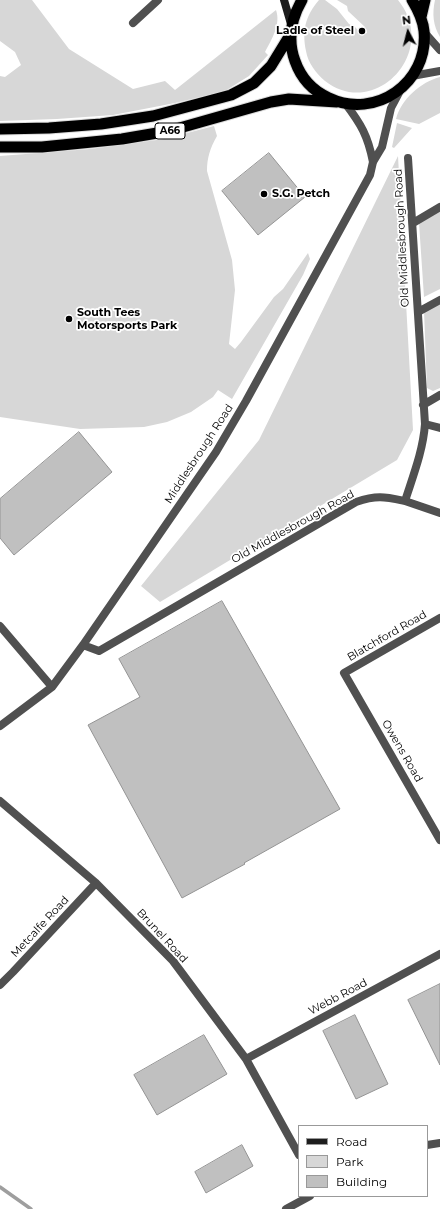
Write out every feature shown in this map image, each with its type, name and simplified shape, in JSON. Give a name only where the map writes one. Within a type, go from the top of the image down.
[{"type":"highway","name":"A66","points":[[0,129],[50,128],[101,124],[153,116],[231,95],[254,83],[271,66],[291,30],[296,10],[302,0]]},
{"type":"highway","name":"A66","points":[[291,30],[292,52],[298,68],[308,83],[321,94],[341,102],[354,105],[371,104],[387,98],[401,88],[412,76],[420,61],[424,46],[424,32],[421,17],[412,0]]},
{"type":"highway","name":"A66","points":[[421,17],[425,0]]},
{"type":"highway","name":"A66","points":[[0,147],[81,144],[135,137],[169,131],[271,102],[289,99],[341,102]]},
{"type":"main road","points":[[284,0],[291,30]]},
{"type":"street","points":[[133,23],[158,0]]},
{"type":"street","points":[[424,32],[440,50]]},
{"type":"street","points":[[412,76],[440,71]]},
{"type":"street","name":"Middlesbrough Road","points":[[0,726],[52,687],[83,645],[216,452],[246,401],[370,175],[373,162],[382,147],[391,108],[401,88]]},
{"type":"street","points":[[341,102],[358,120],[365,132],[373,162]]},
{"type":"street","name":"Old Middlesbrough Road","points":[[83,645],[99,651],[356,502],[383,496],[405,501],[424,437],[425,424],[408,158]]},
{"type":"street","points":[[413,223],[440,207]]},
{"type":"street","points":[[418,312],[440,300]]},
{"type":"street","points":[[423,405],[440,395]]},
{"type":"street","points":[[425,424],[440,428]]},
{"type":"street","points":[[405,501],[440,513]]},
{"type":"street","name":"Blatchford Road","points":[[344,673],[440,618]]},
{"type":"street","points":[[0,626],[52,687]]},
{"type":"street","name":"Owens Road","points":[[344,673],[440,840]]},
{"type":"street","name":"Brunel Road","points":[[0,801],[96,884],[173,961],[246,1059],[298,1153]]},
{"type":"street","name":"Metcalfe Road","points":[[0,985],[96,884]]},
{"type":"street","name":"Webb Road","points":[[246,1059],[440,954]]},
{"type":"street","points":[[428,1145],[440,1143]]},
{"type":"street","points":[[286,1209],[308,1197]]},
{"type":"green space","points":[[0,0],[32,0],[69,49],[133,89],[165,81],[175,90],[276,10],[277,26],[265,52],[268,55],[249,76],[225,91],[175,103],[113,115],[0,121],[0,76],[5,77],[21,65],[15,52],[0,41]]},
{"type":"green space","points":[[319,0],[325,0],[337,9],[349,24],[355,27],[362,35],[367,33],[365,27],[348,11],[347,6],[337,0],[398,0],[409,20],[411,40],[407,59],[396,75],[381,86],[363,92],[344,91],[325,81],[313,68],[309,60],[304,37],[310,12]]},
{"type":"green space","points":[[435,0],[440,0],[440,37],[434,19]]},
{"type":"green space","points":[[440,77],[440,113],[419,124],[396,119],[402,105],[413,92],[433,79]]},
{"type":"green space","points":[[397,123],[412,128],[394,148],[392,147]]},
{"type":"green space","points":[[214,126],[217,136],[209,153],[207,171],[232,260],[235,290],[229,344],[235,349],[274,297],[283,289],[308,253],[310,259],[303,275],[232,399],[218,390],[213,397],[191,412],[167,422],[144,427],[80,429],[0,417],[0,156],[90,149],[164,139]]},
{"type":"green space","points":[[398,156],[413,430],[397,460],[160,602],[141,586],[259,440]]},
{"type":"green space","points":[[440,211],[440,289],[424,297],[419,223]]},
{"type":"green space","points":[[440,303],[440,388],[433,391],[427,388],[424,311]]},
{"type":"building","name":"S.G. Petch","points":[[269,153],[305,197],[258,235],[222,191]]},
{"type":"building","points":[[79,432],[112,472],[14,555],[0,538],[0,499]]},
{"type":"building","points":[[222,601],[340,809],[244,863],[245,864],[182,898],[88,725],[140,697],[119,659]]},
{"type":"building","points":[[440,984],[440,1065],[408,1000]]},
{"type":"building","points":[[355,1015],[388,1084],[356,1099],[323,1031]]},
{"type":"building","points":[[204,1035],[227,1074],[157,1115],[134,1075]]},
{"type":"building","points":[[242,1145],[253,1166],[206,1193],[195,1172]]},
{"type":"waterway","points":[[0,1187],[31,1209]]},
{"type":"place","name":"Ladle of Steel","points":[[362,31]]},
{"type":"place","name":"S.G. Petch","points":[[264,194]]},
{"type":"place","name":"South Tees Motorsports Park","points":[[69,319]]}]
